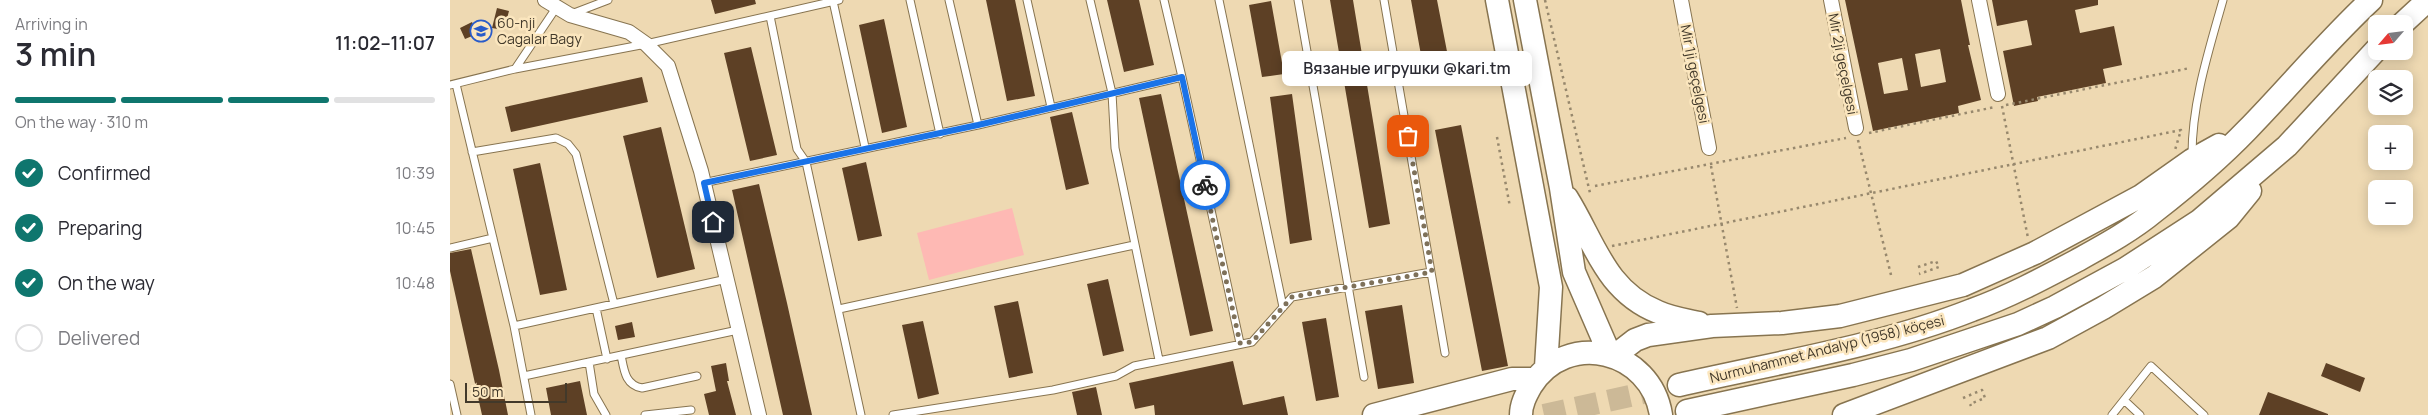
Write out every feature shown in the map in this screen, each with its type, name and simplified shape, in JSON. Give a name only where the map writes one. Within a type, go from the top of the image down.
[{"type":"main road","points":[[1497,0],[1551,287],[1541,373],[1525,396],[1521,415]]},
{"type":"main road","points":[[1524,0],[1561,188],[1574,272],[1612,356]]},
{"type":"main road","name":"Nurmuhammet Andalyp (1958) köçesi","points":[[1679,385],[1904,332],[1965,313],[2042,280],[2109,243],[2153,213],[2207,168],[2246,130],[2319,51],[2371,0]]},
{"type":"main road","points":[[2412,15],[2428,0]]},
{"type":"main road","name":"Nurmuhammet Andalyp (1958) köçesi","points":[[1687,411],[1853,375],[1911,360],[2018,324],[2125,269],[2199,220],[2287,146],[2368,59]]},
{"type":"main road","points":[[1612,356],[1635,340],[1648,335],[1712,326],[1782,323],[1840,316],[1963,285],[2035,253],[2141,196],[2184,155],[2246,130]]},
{"type":"main road","points":[[1844,415],[2048,338],[2103,308],[2154,277],[2228,218],[2287,146]]},
{"type":"main road","points":[[1561,188],[1584,225],[1600,262],[1626,292],[1659,313],[1712,326]]},
{"type":"main road","points":[[1374,415],[1541,373],[1564,358],[1579,354],[1612,356],[1629,364],[1642,375],[1652,389],[1660,415]]},
{"type":"street","name":"Mir 1ji geçelgesi","points":[[1681,0],[1709,148]]},
{"type":"street","name":"Mir 2ji geçelgesi","points":[[1830,0],[1856,132]]},
{"type":"street","points":[[1980,0],[2000,100]]},
{"type":"street","points":[[551,4],[570,15],[629,32],[646,44],[668,66],[704,183],[759,415]]},
{"type":"lane","points":[[570,15],[608,0]]},
{"type":"lane","points":[[910,0],[940,134]]},
{"type":"lane","points":[[950,0],[978,125]]},
{"type":"lane","points":[[1027,0],[1051,107]]},
{"type":"lane","points":[[1090,0],[1112,93],[1116,148],[1134,245],[1159,360]]},
{"type":"lane","points":[[1164,0],[1240,343]]},
{"type":"lane","points":[[1219,0],[1283,307]]},
{"type":"lane","points":[[1298,0],[1364,377]]},
{"type":"lane","points":[[1384,0],[1445,354]]},
{"type":"lane","points":[[2184,155],[2192,137],[2205,64],[2223,0]]},
{"type":"lane","points":[[531,415],[514,326],[472,152],[453,85],[515,69],[646,44],[836,1],[865,148]]},
{"type":"lane","points":[[515,69],[551,4]]},
{"type":"lane","points":[[770,16],[797,150],[806,162],[861,415]]},
{"type":"lane","points":[[704,183],[865,148],[940,134],[1182,77]]},
{"type":"lane","points":[[472,152],[556,138],[568,144],[576,154],[614,304]]},
{"type":"lane","points":[[450,248],[493,238]]},
{"type":"lane","points":[[839,308],[1134,245]]},
{"type":"lane","points":[[893,415],[1053,390],[1116,376],[1134,366],[1252,342],[1292,297],[1432,272]]},
{"type":"lane","points":[[514,326],[726,279]]},
{"type":"lane","points":[[596,308],[606,358]]},
{"type":"lane","points":[[524,376],[738,330]]},
{"type":"lane","points":[[622,355],[626,377],[637,387],[642,388],[697,376]]},
{"type":"lane","points":[[589,362],[594,394],[606,415]]},
{"type":"lane","points":[[2112,415],[2152,366],[2204,415]]},
{"type":"lane","points":[[450,384],[451,396],[457,415]]},
{"type":"lane","points":[[2124,400],[2140,415]]},
{"type":"lane","points":[[645,415],[691,410]]},
{"type":"path","points":[[1545,0],[1590,193]]},
{"type":"path","points":[[1595,186],[1711,165],[2000,100],[2190,68]]},
{"type":"path","points":[[2000,100],[2029,242]]},
{"type":"path","points":[[1607,247],[2181,130],[2184,155]]},
{"type":"path","points":[[1856,132],[1891,275]]},
{"type":"path","points":[[1497,137],[1510,207]]},
{"type":"path","points":[[1709,148],[1737,312]]},
{"type":"path","points":[[1918,267],[1936,261],[1939,267],[1919,274]]},
{"type":"path","points":[[1963,398],[1982,390],[1985,398],[1970,404],[1971,406]]},
{"type":"shaded area","points":[[1012,208],[1024,255],[929,280],[917,233]]},
{"type":"building","points":[[711,0],[755,0],[756,4],[715,14]]},
{"type":"building","points":[[986,0],[1015,0],[1035,96],[1007,101]]},
{"type":"building","points":[[1107,0],[1139,0],[1154,65],[1124,72]]},
{"type":"building","points":[[1330,0],[1353,0],[1390,224],[1369,228]]},
{"type":"building","points":[[1411,0],[1437,0],[1451,72],[1425,77]]},
{"type":"building","points":[[1845,0],[1961,0],[1970,45],[1968,45],[1981,100],[1958,106],[1959,113],[1873,131]],"holes":[[[1940,49],[1946,82],[1921,87],[1915,54]],[[1902,58],[1908,90],[1884,94],[1878,63]]]},
{"type":"building","points":[[1992,0],[2098,0],[2098,5],[2075,10],[2080,33],[2114,26],[2122,65],[2103,69],[2106,83],[2037,97],[2038,101],[2014,106],[2003,51],[2032,45],[2027,20],[1997,26]]},
{"type":"building","points":[[1271,1],[1284,74],[1262,77],[1249,5]]},
{"type":"building","points":[[497,8],[509,11],[504,30],[492,28]]},
{"type":"building","points":[[884,19],[907,127],[882,133],[859,25]]},
{"type":"building","points":[[472,22],[477,34],[465,39],[460,28]]},
{"type":"building","points":[[751,47],[777,155],[750,161],[724,53]]},
{"type":"building","points":[[642,77],[648,102],[511,132],[505,107]]},
{"type":"building","points":[[1161,94],[1213,331],[1190,336],[1139,98]]},
{"type":"building","points":[[1292,94],[1312,240],[1290,244],[1270,97]]},
{"type":"building","points":[[1072,112],[1089,184],[1066,190],[1050,117]]},
{"type":"building","points":[[1461,125],[1508,366],[1482,371],[1435,130]]},
{"type":"building","points":[[661,127],[695,269],[657,278],[623,136]]},
{"type":"building","points":[[866,162],[882,236],[858,241],[842,168]]},
{"type":"building","points":[[540,163],[567,290],[540,295],[513,169]]},
{"type":"building","points":[[759,184],[812,415],[783,415],[732,190]]},
{"type":"building","points":[[471,249],[508,415],[482,415],[450,271],[450,253]]},
{"type":"building","points":[[1108,279],[1124,351],[1103,356],[1087,284]]},
{"type":"building","points":[[1018,301],[1033,373],[1009,378],[994,306]]},
{"type":"building","points":[[1402,305],[1414,383],[1378,389],[1365,311]]},
{"type":"building","points":[[1326,318],[1339,397],[1316,401],[1302,322]]},
{"type":"building","points":[[923,321],[939,394],[918,399],[902,325]]},
{"type":"building","points":[[632,322],[635,337],[618,340],[615,326]]},
{"type":"building","points":[[1233,361],[1243,405],[1284,396],[1288,415],[1155,415],[1154,405],[1135,409],[1129,383]]},
{"type":"building","points":[[726,363],[729,381],[727,381],[736,415],[709,415],[704,394],[716,391],[711,366]]},
{"type":"building","points":[[2326,363],[2365,378],[2360,392],[2321,376]]},
{"type":"building","points":[[580,381],[587,415],[551,415],[546,388]]},
{"type":"building","points":[[1096,387],[1102,415],[1077,415],[1072,392]]},
{"type":"building","points":[[2268,392],[2328,414],[2328,415],[2259,415]]},
{"type":"tunnel","points":[[1544,415],[1679,385]]},
{"type":"way so far","points":[[1205,185],[1240,343],[1252,342],[1292,297],[1432,272],[1408,136]]},
{"type":"place","name":"60-nji Cagalar Bagy","points":[[481,31]]},
{"type":"place","name":"Вязаные игрушки @kari.tm","points":[[1408,136]]},
{"type":"route","points":[[713,222],[704,183],[865,148],[940,134],[1182,77],[1205,185]]}]
